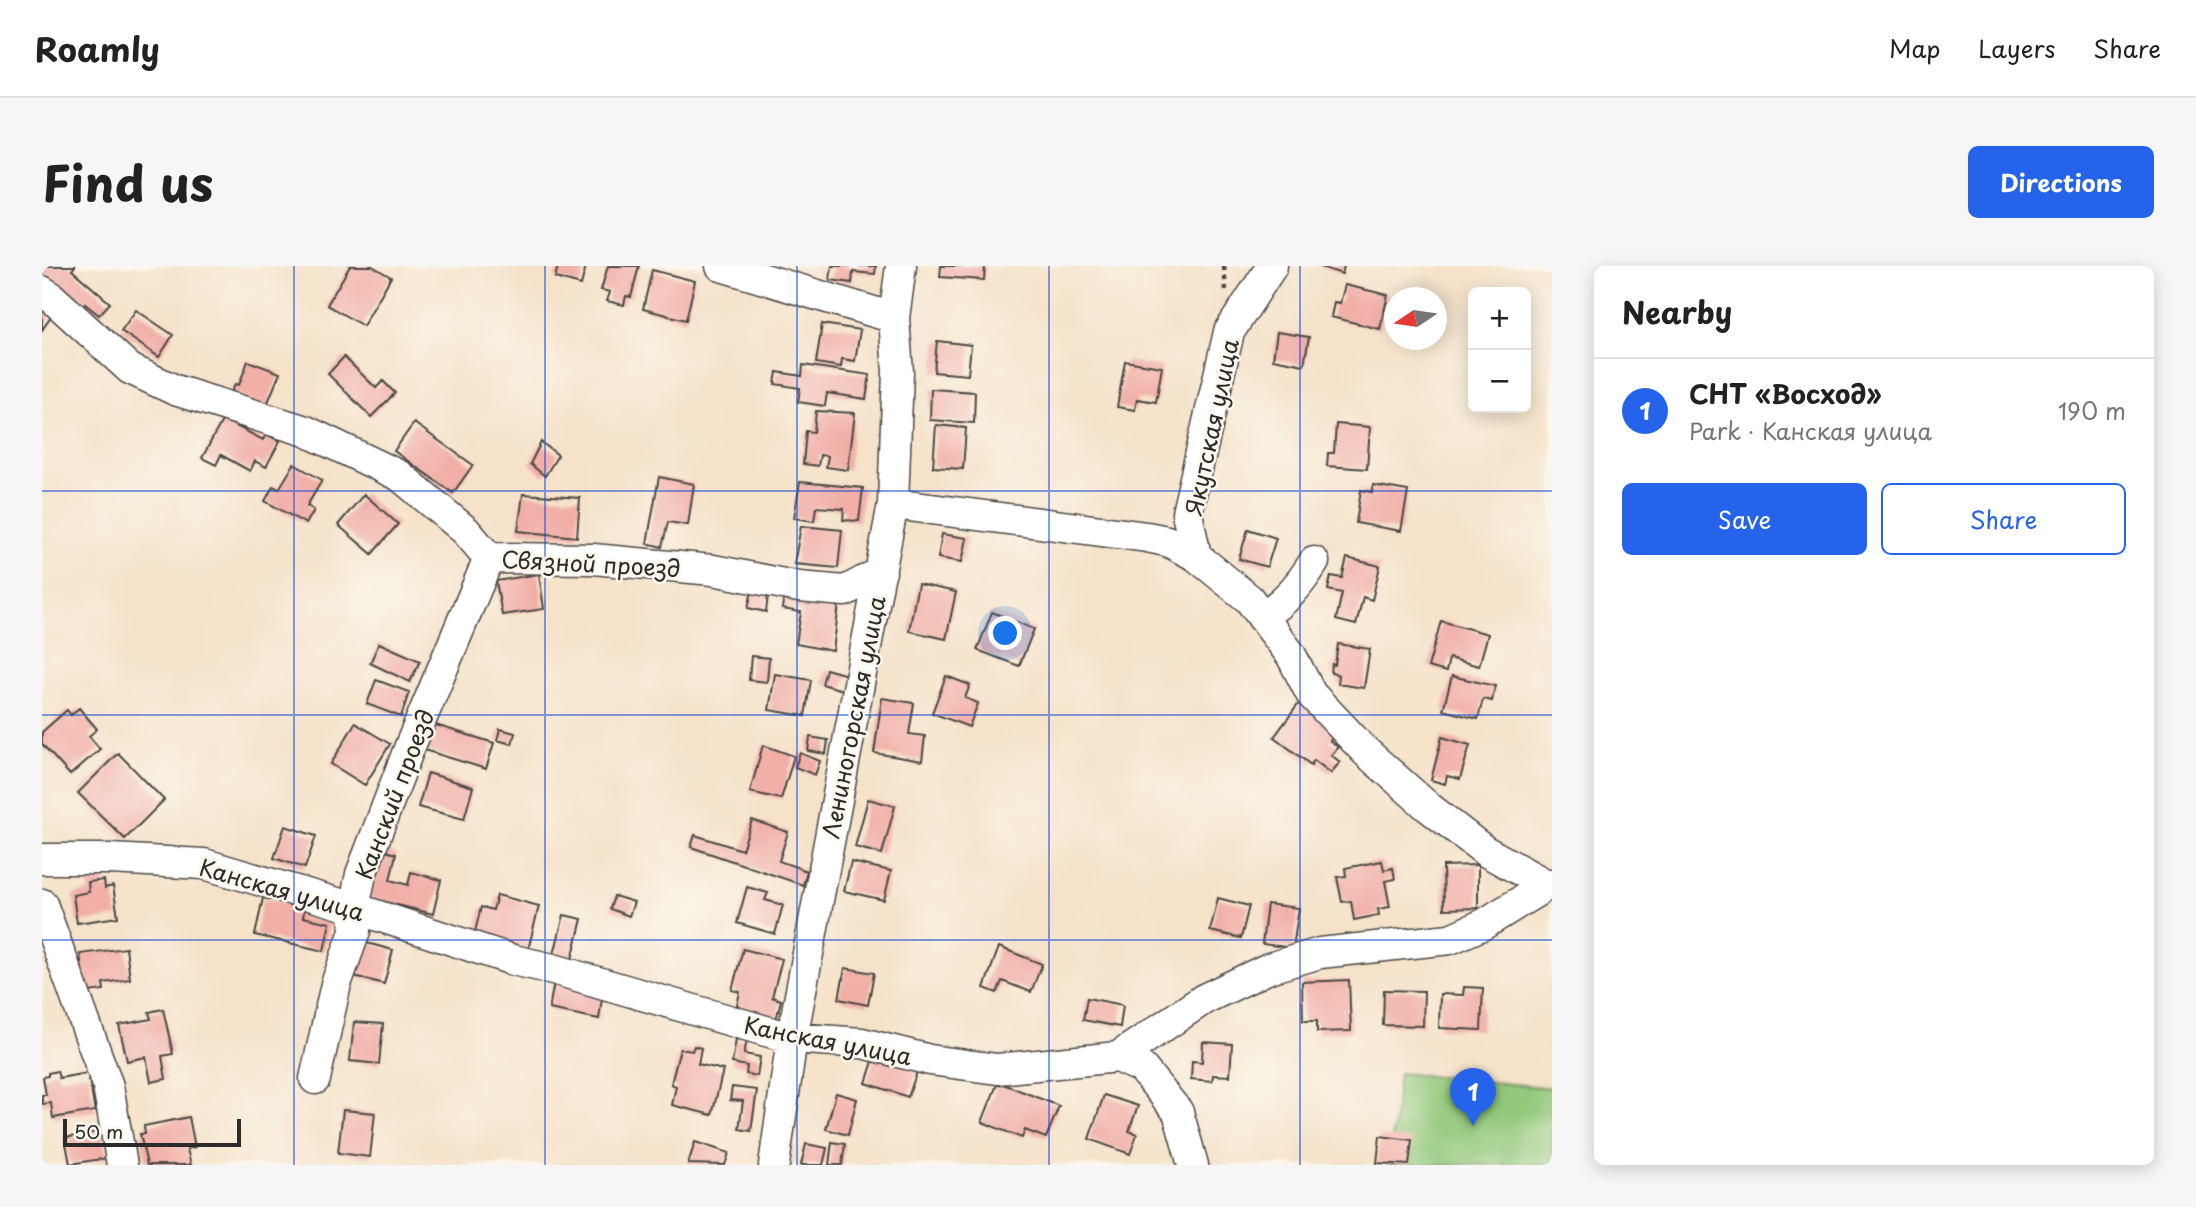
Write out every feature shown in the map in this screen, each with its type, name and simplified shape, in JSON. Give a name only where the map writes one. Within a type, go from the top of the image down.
[{"type":"street","points":[[721,266],[894,317]]},
{"type":"street","name":"Лениногорская улица","points":[[774,1165],[792,1038],[893,504],[898,372],[894,317],[901,266]]},
{"type":"street","name":"Якутская улица","points":[[1196,556],[1187,513],[1229,332],[1272,266]]},
{"type":"street","name":"Связной проезд","points":[[42,291],[51,296],[130,369],[174,390],[306,431],[400,476],[467,531],[489,558],[593,559],[713,570],[799,587],[845,591],[881,572]]},
{"type":"street","points":[[893,504],[1147,537],[1167,541],[1196,556],[1249,599],[1291,655],[1311,694],[1366,752],[1427,806],[1485,851],[1549,885]]},
{"type":"street","name":"Канский проезд","points":[[315,1079],[335,984],[355,931],[354,908],[361,874],[406,757],[489,558]]},
{"type":"street","points":[[1262,617],[1282,604],[1300,584],[1314,562]]},
{"type":"street","name":"Канская улица","points":[[42,859],[204,864],[354,908],[513,960],[553,969],[792,1038],[862,1043],[930,1060],[996,1069],[1118,1057],[1204,999],[1269,968],[1320,953],[1450,939],[1485,924],[1549,885]]},
{"type":"street","points":[[42,904],[108,1086],[122,1165]]},
{"type":"street","points":[[1118,1057],[1142,1068],[1178,1112],[1193,1165]]},
{"type":"green space","points":[[1399,1073],[1552,1088],[1552,1165],[1389,1165]]},
{"type":"building","points":[[42,266],[75,266],[72,270],[110,303],[99,315],[85,304],[81,310],[42,277]]},
{"type":"building","points":[[350,266],[372,266],[391,277],[363,326],[327,305]]},
{"type":"building","points":[[558,266],[586,266],[581,285],[555,278]]},
{"type":"building","points":[[608,266],[639,266],[631,297],[626,296],[624,305],[607,301],[610,292],[601,290]]},
{"type":"building","points":[[832,266],[876,266],[875,274],[853,272],[852,283],[830,280]]},
{"type":"building","points":[[941,266],[985,266],[984,280],[940,277]]},
{"type":"building","points":[[1318,266],[1344,266],[1342,274]]},
{"type":"building","points":[[652,270],[695,281],[686,320],[643,309]]},
{"type":"building","points":[[1345,285],[1384,294],[1380,329],[1331,317],[1334,302],[1340,303]]},
{"type":"building","points":[[42,307],[53,314],[42,330]]},
{"type":"building","points":[[136,310],[173,335],[159,357],[121,331]]},
{"type":"building","points":[[822,324],[860,330],[855,361],[842,359],[841,367],[816,363]]},
{"type":"building","points":[[1277,332],[1309,337],[1304,365],[1273,359]]},
{"type":"building","points":[[937,341],[971,345],[968,375],[934,372]]},
{"type":"building","points":[[344,357],[376,388],[383,381],[395,393],[371,417],[328,374]]},
{"type":"building","points":[[248,361],[280,373],[266,407],[231,393],[235,384],[239,385]]},
{"type":"building","points":[[1125,361],[1162,367],[1156,402],[1137,399],[1135,410],[1117,407]]},
{"type":"building","points":[[803,365],[870,375],[866,399],[827,393],[825,406],[798,402],[800,388],[775,384],[777,372],[802,376]]},
{"type":"building","points":[[931,389],[975,392],[974,423],[930,420]]},
{"type":"building","points":[[816,411],[855,413],[848,470],[826,467],[828,456],[820,455],[818,466],[803,464],[806,431],[814,432]]},
{"type":"building","points":[[225,415],[234,420],[232,424],[263,440],[266,434],[280,441],[266,467],[255,461],[250,471],[221,455],[216,465],[202,458]]},
{"type":"building","points":[[414,423],[473,465],[453,493],[394,451]]},
{"type":"building","points":[[1336,424],[1370,427],[1367,469],[1327,466],[1328,453],[1334,453]]},
{"type":"building","points":[[936,425],[966,428],[963,469],[933,467]]},
{"type":"building","points":[[541,442],[558,455],[545,476],[530,464]]},
{"type":"building","points":[[294,464],[322,480],[307,506],[314,510],[306,524],[265,501],[273,486],[279,489]]},
{"type":"building","points":[[659,477],[694,484],[688,525],[668,522],[662,547],[647,543]]},
{"type":"building","points":[[800,482],[863,488],[859,521],[843,520],[844,509],[816,507],[814,521],[794,518]]},
{"type":"building","points":[[1373,485],[1408,491],[1401,531],[1356,523],[1361,490],[1372,492]]},
{"type":"building","points":[[364,494],[398,524],[372,554],[338,525]]},
{"type":"building","points":[[523,494],[580,498],[577,537],[518,531]]},
{"type":"building","points":[[801,526],[842,530],[838,568],[794,564]]},
{"type":"building","points":[[1248,529],[1276,538],[1267,567],[1239,559]]},
{"type":"building","points":[[942,534],[967,538],[962,562],[938,558]]},
{"type":"building","points":[[1347,558],[1380,566],[1372,600],[1363,597],[1356,625],[1336,620],[1342,593],[1328,590],[1331,576],[1342,578]]},
{"type":"building","points":[[539,574],[544,609],[502,615],[496,581]]},
{"type":"building","points":[[918,584],[956,592],[946,639],[909,631]]},
{"type":"building","points":[[752,591],[768,595],[766,612],[748,608]]},
{"type":"building","points":[[784,595],[839,604],[833,651],[796,644],[801,612],[782,609]]},
{"type":"building","points":[[992,612],[1034,629],[1019,666],[977,650]]},
{"type":"building","points":[[1441,621],[1488,634],[1479,666],[1449,658],[1446,672],[1428,667]]},
{"type":"building","points":[[379,643],[420,661],[410,682],[370,663]]},
{"type":"building","points":[[1338,644],[1370,649],[1364,688],[1338,684],[1339,675],[1331,673]]},
{"type":"building","points":[[751,656],[769,658],[767,682],[749,680]]},
{"type":"building","points":[[826,669],[847,675],[843,690],[822,684]]},
{"type":"building","points":[[775,674],[811,680],[805,716],[769,710]]},
{"type":"building","points":[[946,676],[970,685],[965,698],[978,703],[969,727],[932,713]]},
{"type":"building","points":[[1452,676],[1495,686],[1492,701],[1483,699],[1478,719],[1443,710]]},
{"type":"building","points":[[376,680],[409,692],[401,717],[367,704]]},
{"type":"building","points":[[882,698],[914,703],[909,734],[925,736],[922,761],[874,753]]},
{"type":"building","points":[[1300,702],[1337,730],[1330,741],[1338,747],[1331,755],[1340,762],[1331,773],[1314,760],[1311,765],[1274,737]]},
{"type":"building","points":[[79,708],[97,729],[89,736],[100,749],[70,775],[42,744],[42,732],[67,710],[71,715]]},
{"type":"building","points":[[355,723],[390,744],[365,785],[331,764]]},
{"type":"building","points":[[429,723],[494,743],[486,769],[421,749]]},
{"type":"building","points":[[500,729],[515,733],[512,744],[497,740]]},
{"type":"building","points":[[810,737],[828,740],[826,754],[808,751]]},
{"type":"building","points":[[1442,737],[1470,745],[1460,779],[1447,776],[1445,784],[1431,780]]},
{"type":"building","points":[[763,745],[794,756],[781,799],[750,792]]},
{"type":"building","points":[[118,753],[164,800],[125,839],[78,793]]},
{"type":"building","points":[[800,753],[820,761],[815,775],[795,767]]},
{"type":"building","points":[[428,773],[473,787],[464,819],[418,807]]},
{"type":"building","points":[[868,799],[895,806],[882,854],[855,847]]},
{"type":"building","points":[[752,820],[788,832],[779,861],[807,871],[803,885],[691,847],[695,835],[742,850]]},
{"type":"building","points":[[285,826],[316,836],[305,868],[274,858]]},
{"type":"building","points":[[378,849],[396,854],[390,880],[408,885],[411,872],[441,880],[433,914],[366,897]]},
{"type":"building","points":[[1382,861],[1384,870],[1393,868],[1395,879],[1385,881],[1390,907],[1378,909],[1379,915],[1354,920],[1351,901],[1342,902],[1337,877],[1346,876],[1345,868]]},
{"type":"building","points":[[851,862],[891,871],[884,900],[844,891]]},
{"type":"building","points":[[1478,865],[1478,908],[1444,909],[1443,866]]},
{"type":"building","points":[[104,880],[105,888],[113,886],[118,917],[77,923],[73,895],[89,892],[88,882]]},
{"type":"building","points":[[747,887],[768,893],[765,900],[783,905],[775,934],[737,923]]},
{"type":"building","points":[[497,895],[539,906],[528,950],[474,936],[481,907],[493,910]]},
{"type":"building","points":[[614,896],[634,902],[629,916],[610,909]]},
{"type":"building","points":[[263,898],[305,908],[303,917],[330,923],[324,951],[255,935]]},
{"type":"building","points":[[1218,898],[1249,906],[1241,938],[1210,931]]},
{"type":"building","points":[[1267,904],[1299,908],[1293,948],[1262,944]]},
{"type":"building","points":[[564,915],[582,919],[571,963],[553,958]]},
{"type":"building","points":[[363,942],[393,950],[384,984],[354,976]]},
{"type":"building","points":[[999,947],[1042,964],[1031,992],[1002,981],[997,993],[984,988]]},
{"type":"building","points":[[126,948],[130,979],[103,983],[104,990],[89,992],[88,984],[84,985],[80,954]]},
{"type":"building","points":[[743,949],[782,959],[772,997],[781,1000],[776,1020],[736,1010],[740,992],[732,990]]},
{"type":"building","points":[[845,968],[874,973],[868,1005],[839,999]]},
{"type":"building","points":[[1349,980],[1351,1031],[1317,1032],[1317,1021],[1303,1021],[1302,982]]},
{"type":"building","points":[[554,982],[603,991],[599,1019],[549,1009]]},
{"type":"building","points":[[1464,987],[1483,988],[1481,1030],[1439,1028],[1440,994],[1463,995]]},
{"type":"building","points":[[1384,990],[1424,991],[1423,1026],[1383,1025]]},
{"type":"building","points":[[1087,998],[1123,1005],[1120,1027],[1083,1020]]},
{"type":"building","points":[[163,1009],[173,1054],[162,1056],[166,1079],[151,1082],[146,1057],[127,1061],[119,1025],[151,1019],[149,1012]]},
{"type":"building","points":[[354,1022],[383,1024],[379,1064],[350,1061]]},
{"type":"building","points":[[736,1039],[747,1040],[744,1054],[760,1057],[757,1076],[746,1074],[747,1066],[732,1063]]},
{"type":"building","points":[[1203,1042],[1232,1044],[1230,1076],[1213,1075],[1212,1081],[1191,1079],[1192,1061],[1202,1062]]},
{"type":"building","points":[[694,1046],[701,1048],[698,1064],[723,1070],[712,1115],[672,1105],[676,1086],[671,1084],[680,1049],[692,1051]]},
{"type":"building","points":[[876,1052],[919,1066],[908,1097],[866,1083]]},
{"type":"building","points":[[57,1071],[59,1078],[88,1073],[95,1111],[53,1118],[51,1103],[42,1104],[42,1095],[46,1095],[43,1077]]},
{"type":"building","points":[[998,1082],[1059,1106],[1046,1138],[1025,1130],[1022,1138],[982,1122]]},
{"type":"building","points":[[732,1087],[757,1090],[751,1131],[739,1129],[743,1101],[730,1100]]},
{"type":"building","points":[[836,1093],[857,1099],[848,1135],[826,1129]]},
{"type":"building","points":[[1104,1095],[1138,1106],[1129,1131],[1137,1134],[1130,1154],[1089,1139]]},
{"type":"building","points":[[343,1110],[375,1113],[370,1157],[338,1153]]},
{"type":"building","points":[[189,1117],[195,1147],[187,1149],[191,1165],[147,1165],[140,1134],[145,1134],[144,1126]]},
{"type":"building","points":[[102,1131],[107,1158],[70,1164],[65,1138]]},
{"type":"building","points":[[1380,1136],[1412,1140],[1409,1165],[1377,1163]]},
{"type":"building","points":[[695,1142],[729,1153],[725,1165],[688,1164]]},
{"type":"building","points":[[832,1142],[845,1144],[842,1165],[829,1165]]},
{"type":"building","points":[[806,1144],[827,1148],[823,1165],[801,1165]]},
{"type":"place","name":"СНТ «Восход»","points":[[1473,1126]]}]
